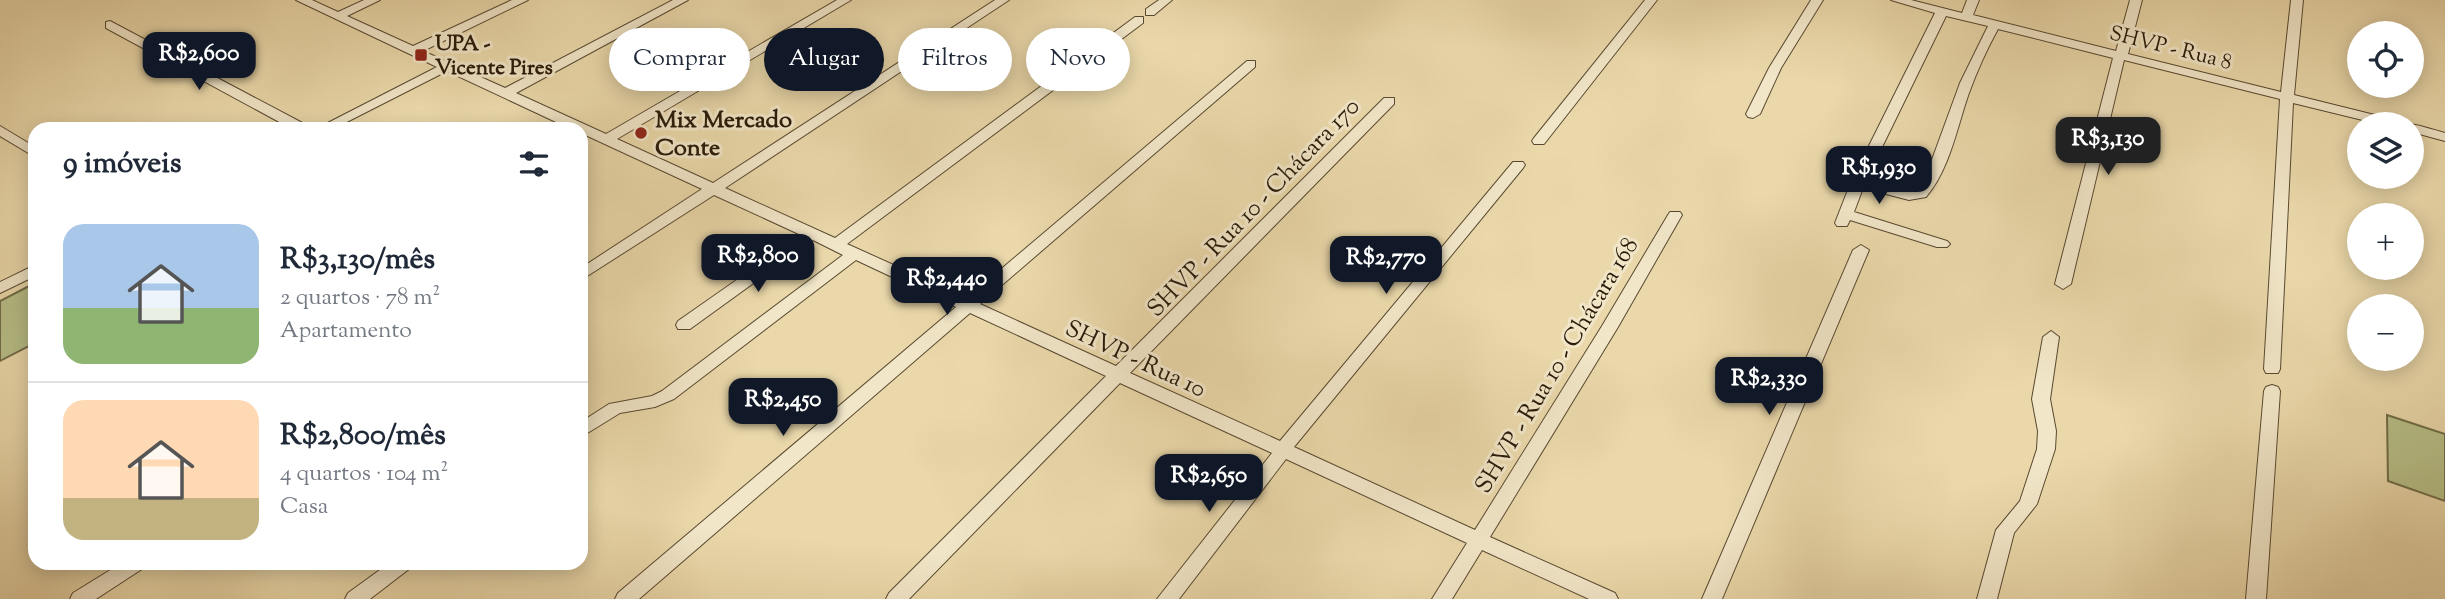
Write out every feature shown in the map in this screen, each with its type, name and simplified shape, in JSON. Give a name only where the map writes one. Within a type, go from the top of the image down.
[{"type":"street","name":"SHVP - Rua 10","points":[[302,0],[566,122]]},
{"type":"street","points":[[338,16],[374,0]]},
{"type":"street","points":[[413,51],[522,0]]},
{"type":"street","points":[[504,93],[682,0]]},
{"type":"street","points":[[605,140],[845,0]]},
{"type":"street","points":[[588,270],[1003,0]]},
{"type":"street","points":[[835,245],[1166,0]]},
{"type":"street","points":[[1539,141],[1651,0]]},
{"type":"street","points":[[1753,114],[1775,68],[1816,0]]},
{"type":"street","name":"SHVP - Rua 8","points":[[1897,0],[2347,112]]},
{"type":"street","points":[[1966,17],[1973,0]]},
{"type":"street","points":[[2063,284],[2116,62],[2121,55],[2136,0]]},
{"type":"street","points":[[2272,369],[2288,98],[2297,0]]},
{"type":"street","points":[[1942,11],[1843,218],[1942,244]]},
{"type":"street","points":[[110,24],[290,122]]},
{"type":"street","points":[[1858,182],[1906,195],[1918,196],[1924,192],[1939,160],[1966,82],[1995,24]]},
{"type":"street","points":[[625,599],[1251,64]]},
{"type":"street","points":[[336,122],[446,67]]},
{"type":"street","name":"SHVP - Rua 10 - Chácara 170","points":[[897,599],[1390,101]]},
{"type":"street","points":[[0,130],[28,148]]},
{"type":"street","points":[[2424,131],[2445,137]]},
{"type":"street","name":"SHVP - Rua 10","points":[[588,132],[1608,599]]},
{"type":"street","points":[[1167,599],[1273,466],[1282,450],[1518,165]]},
{"type":"street","name":"SHVP - Rua 10 - Chácara 168","points":[[1442,599],[1610,327],[1675,215]]},
{"type":"street","points":[[684,325],[812,234]]},
{"type":"street","points":[[1712,599],[1861,250]]},
{"type":"street","points":[[588,427],[615,408],[655,401],[668,395],[854,254]]},
{"type":"street","points":[[0,288],[28,274]]},
{"type":"street","points":[[1987,599],[2006,530],[2028,504],[2046,449],[2047,431],[2040,399],[2051,337]]},
{"type":"street","points":[[2256,599],[2272,391]]},
{"type":"street","points":[[80,599],[126,570]]},
{"type":"street","points":[[355,599],[394,570]]},
{"type":"green space","points":[[28,287],[28,347],[0,361],[0,301]]},
{"type":"green space","points":[[2387,415],[2445,434],[2445,501],[2388,481]]},
{"type":"place","name":"UPA - Vicente Pires","points":[[421,55]]},
{"type":"place","name":"Mix Mercado Conte","points":[[641,133]]}]
